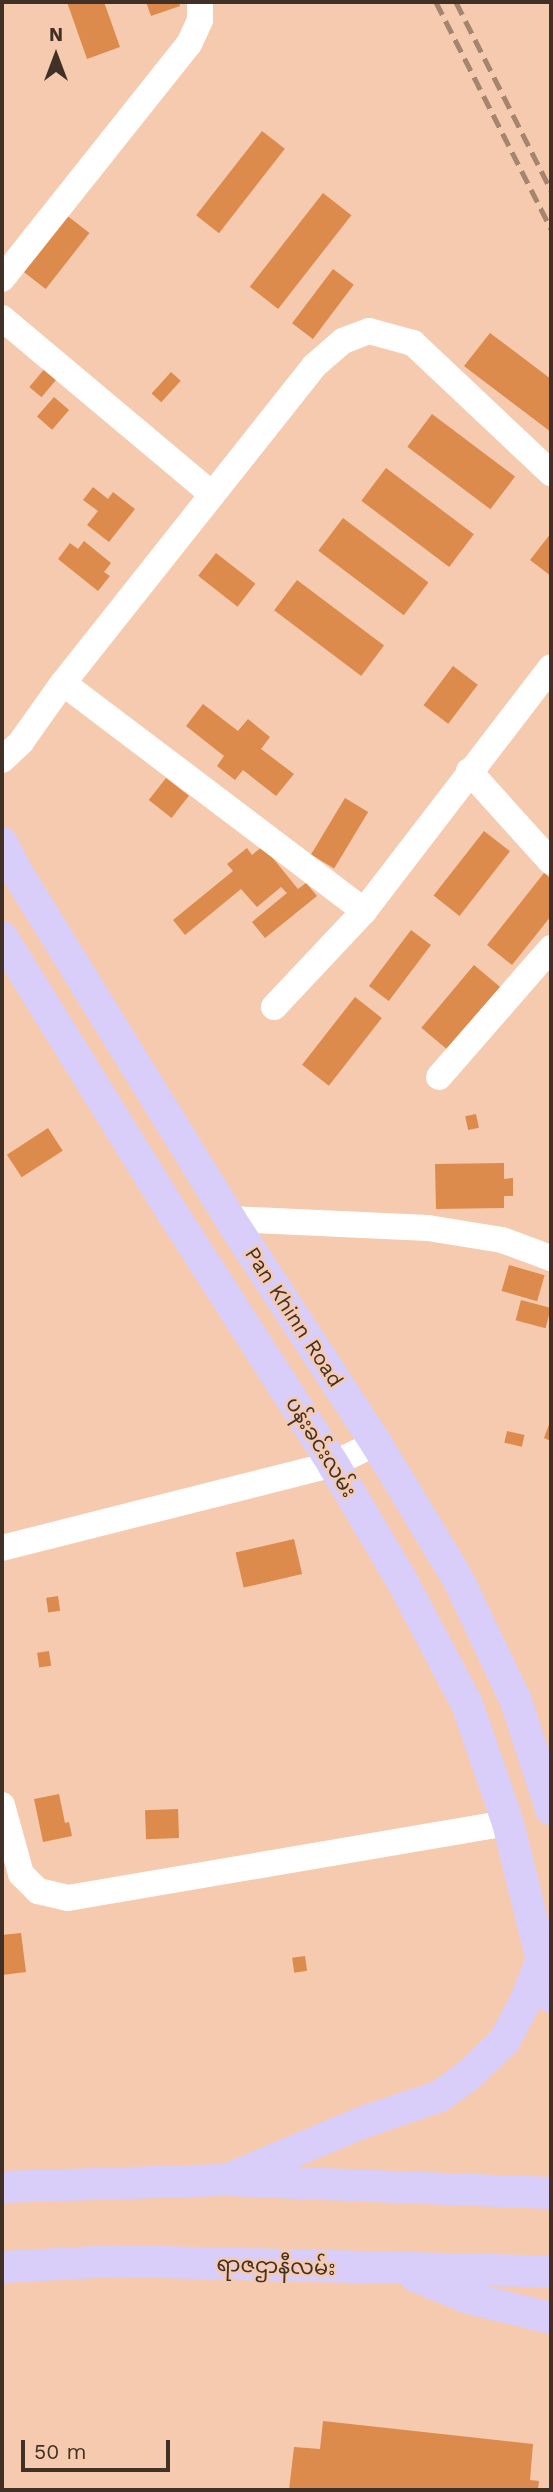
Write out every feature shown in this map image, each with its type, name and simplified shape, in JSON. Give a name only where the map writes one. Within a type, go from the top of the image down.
[{"type":"main road","name":"Pan Khinn Road","points":[[2,842],[18,874],[230,1219],[376,1443],[458,1579],[516,1702],[551,1809]]},
{"type":"main road","name":"ပန်းခင်းလမ်း","points":[[2,937],[163,1198],[333,1464],[401,1579],[467,1704],[508,1823],[551,1997]]},
{"type":"main road","points":[[225,2180],[361,2123],[440,2096],[469,2075],[505,2040],[526,2000],[542,1959]]},
{"type":"main road","points":[[2,2187],[225,2180],[551,2193]]},
{"type":"main road","name":"ရာဇဌာနီလမ်း","points":[[2,2267],[116,2261],[551,2272]]},
{"type":"main road","points":[[398,2269],[468,2298],[551,2318]]},
{"type":"street","points":[[2,279],[189,44],[200,20],[200,2]]},
{"type":"street","points":[[2,318],[212,494]]},
{"type":"street","points":[[2,760],[20,742],[62,682],[314,366],[344,341],[369,331],[413,343],[551,473]]},
{"type":"street","points":[[274,1007],[363,911],[551,667]]},
{"type":"street","points":[[62,682],[363,911]]},
{"type":"street","points":[[470,771],[551,862]]},
{"type":"street","points":[[439,1077],[551,948]]},
{"type":"street","points":[[230,1219],[428,1228],[502,1240],[551,1258]]},
{"type":"street","points":[[2,1548],[333,1464],[376,1443]]},
{"type":"street","points":[[2,1805],[21,1874],[38,1891],[68,1898],[508,1823]]},
{"type":"building","points":[[67,2],[104,2],[120,47],[87,59]]},
{"type":"building","points":[[146,2],[179,2],[180,6],[151,16]]},
{"type":"building","points":[[262,131],[285,149],[219,233],[196,215]]},
{"type":"building","points":[[323,193],[351,215],[278,309],[250,287]]},
{"type":"building","points":[[65,214],[89,233],[46,289],[21,270]]},
{"type":"building","points":[[333,269],[354,285],[313,339],[292,323]]},
{"type":"building","points":[[490,333],[551,379],[551,432],[464,366]]},
{"type":"building","points":[[46,367],[58,377],[42,397],[29,387]]},
{"type":"building","points":[[171,372],[181,381],[161,402],[152,394]]},
{"type":"building","points":[[54,397],[69,410],[52,430],[37,417]]},
{"type":"building","points":[[432,414],[515,477],[490,509],[407,447]]},
{"type":"building","points":[[386,468],[474,534],[449,567],[361,501]]},
{"type":"building","points":[[93,487],[108,499],[113,492],[135,509],[109,542],[87,525],[98,511],[83,500]]},
{"type":"building","points":[[343,518],[428,582],[404,615],[318,551]]},
{"type":"building","points":[[551,533],[551,576],[530,560]]},
{"type":"building","points":[[84,541],[111,563],[104,572],[110,576],[98,591],[58,559],[70,543],[78,549]]},
{"type":"building","points":[[216,553],[255,584],[238,607],[198,576]]},
{"type":"building","points":[[297,580],[384,646],[361,676],[274,610]]},
{"type":"building","points":[[453,666],[478,685],[448,724],[424,705]]},
{"type":"building","points":[[203,704],[238,731],[248,719],[270,737],[261,749],[294,774],[276,796],[243,770],[235,780],[217,766],[224,756],[186,726]]},
{"type":"building","points":[[166,778],[189,796],[172,818],[149,800]]},
{"type":"building","points":[[345,798],[368,812],[334,868],[311,855]]},
{"type":"building","points":[[484,831],[510,851],[460,916],[434,896]]},
{"type":"building","points":[[263,846],[298,889],[306,883],[317,896],[265,938],[252,922],[287,893],[281,887],[257,907],[241,889],[185,935],[173,920],[233,871],[227,864],[247,848],[252,855]]},
{"type":"building","points":[[544,873],[551,879],[551,916],[512,965],[487,945]]},
{"type":"building","points":[[411,930],[431,945],[389,1001],[369,986]]},
{"type":"building","points":[[474,965],[501,987],[448,1050],[421,1028]]},
{"type":"building","points":[[355,997],[382,1018],[329,1086],[302,1065]]},
{"type":"building","points":[[476,1114],[479,1128],[468,1130],[465,1116]]},
{"type":"building","points":[[48,1128],[63,1151],[22,1177],[7,1155]]},
{"type":"building","points":[[504,1163],[504,1179],[513,1178],[513,1196],[504,1196],[504,1208],[436,1209],[435,1164]]},
{"type":"building","points":[[509,1265],[545,1275],[537,1301],[502,1291]]},
{"type":"building","points":[[521,1300],[551,1308],[546,1328],[516,1320]]},
{"type":"building","points":[[551,1419],[551,1441],[544,1438]]},
{"type":"building","points":[[507,1431],[525,1435],[522,1447],[504,1443]]},
{"type":"building","points":[[294,1539],[302,1574],[244,1588],[236,1552]]},
{"type":"building","points":[[58,1596],[60,1611],[48,1613],[46,1598]]},
{"type":"building","points":[[49,1651],[51,1666],[39,1668],[37,1653]]},
{"type":"building","points":[[59,1794],[65,1823],[69,1822],[72,1836],[43,1842],[34,1799]]},
{"type":"building","points":[[178,1809],[179,1838],[146,1839],[145,1810]]},
{"type":"building","points":[[21,1933],[26,1972],[2,1975],[2,1935]]},
{"type":"building","points":[[305,1956],[307,1971],[294,1973],[292,1958]]},
{"type":"building","points":[[323,2421],[533,2444],[530,2480],[539,2481],[538,2490],[289,2490],[294,2447],[320,2449]]},
{"type":"railway","points":[[436,2],[551,229]]},
{"type":"railway","points":[[456,2],[551,190]]}]
